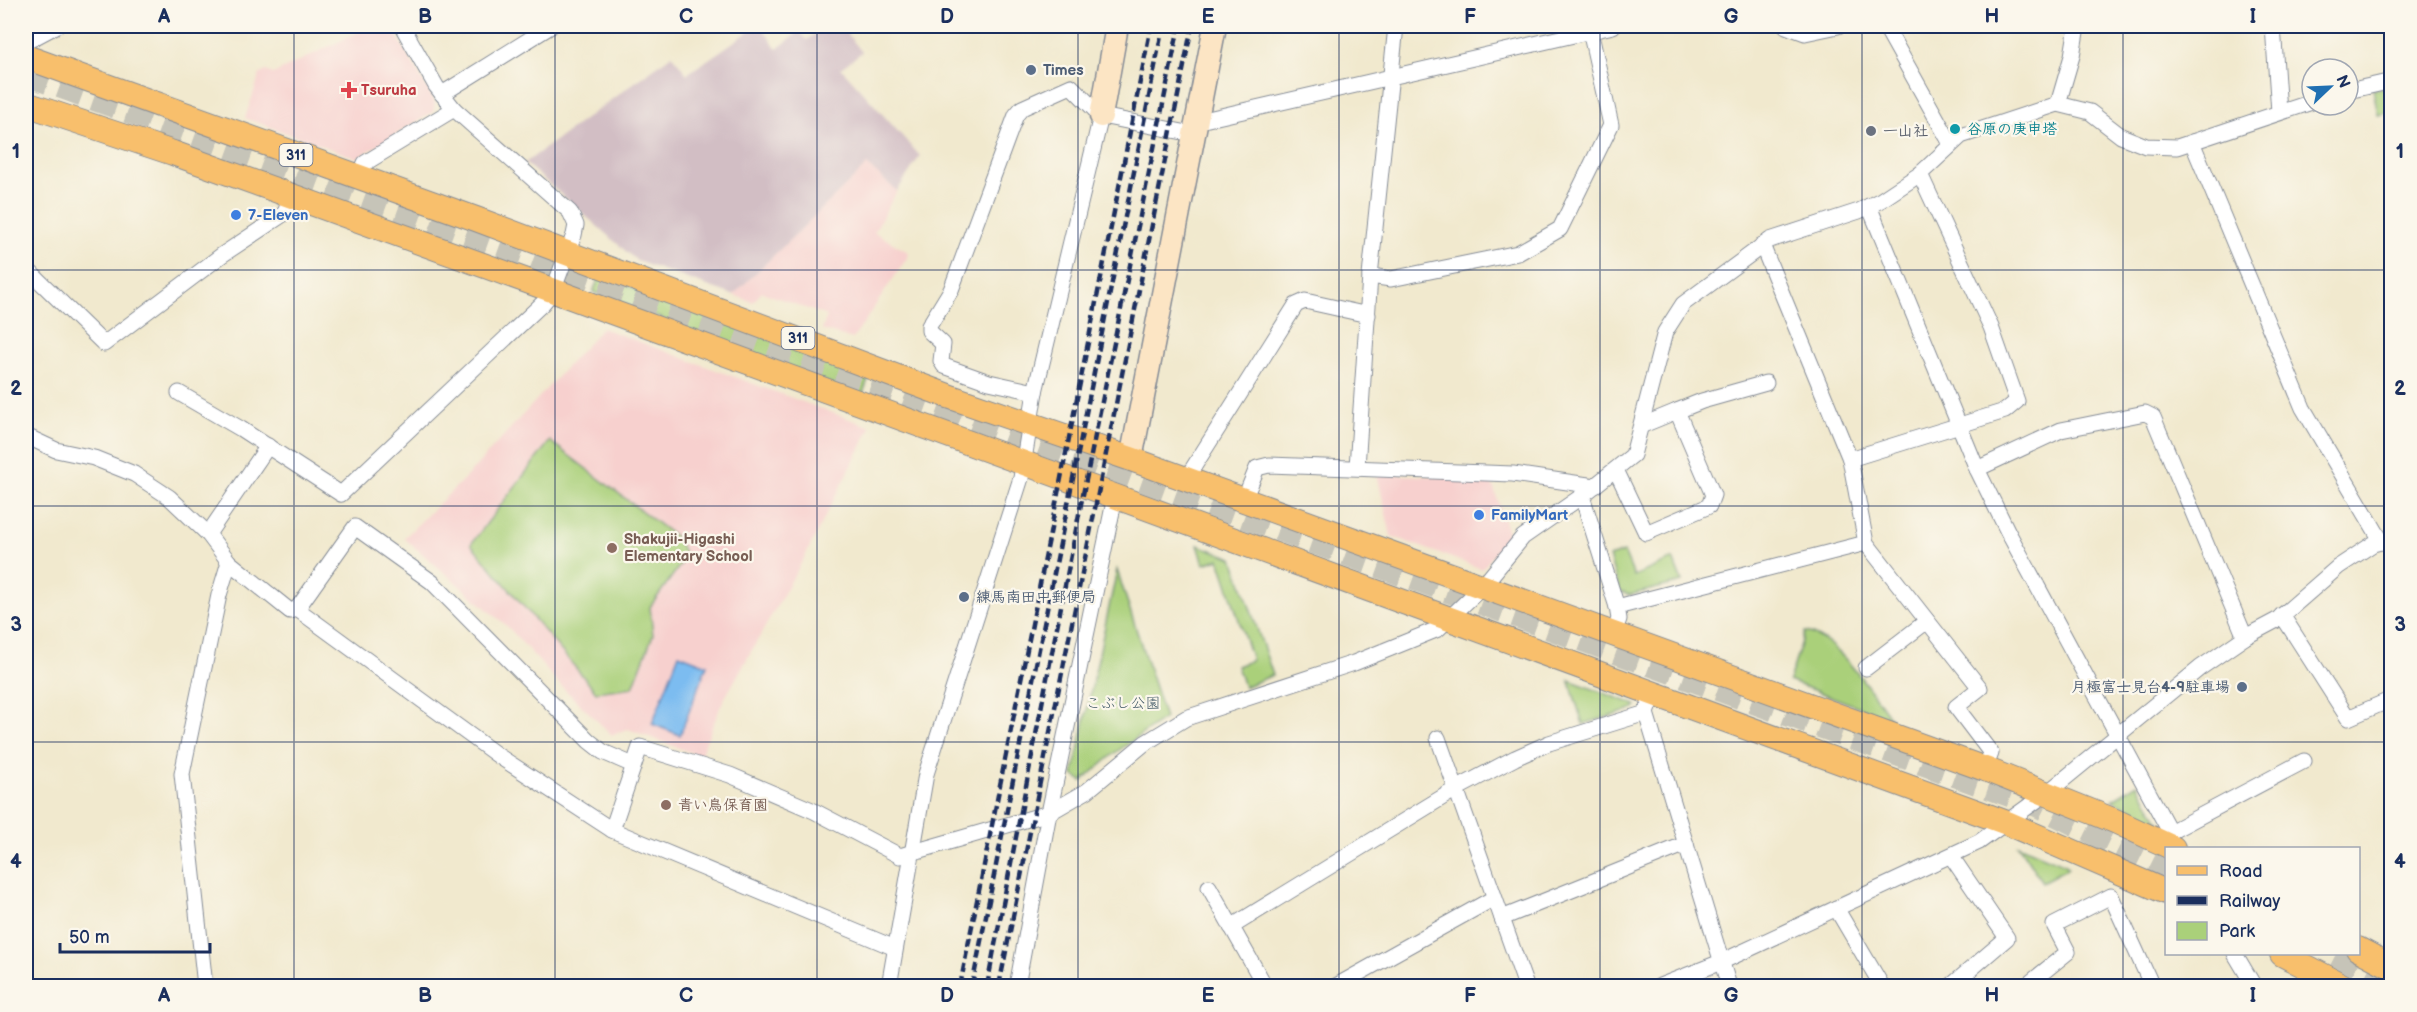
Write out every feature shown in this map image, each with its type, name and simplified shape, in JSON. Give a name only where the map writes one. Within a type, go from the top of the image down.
[{"type":"main road","name":"311","points":[[26,57],[831,350],[948,396],[1131,459]]},
{"type":"main road","points":[[26,104],[291,196],[553,291],[1449,620],[1650,703],[2007,823],[2165,892]]},
{"type":"main road","points":[[1131,459],[1985,770],[2169,842]]},
{"type":"main road","points":[[2360,950],[2391,967]]},
{"type":"main road","points":[[2284,955],[2343,987]]},
{"type":"street","points":[[26,42],[56,26]]},
{"type":"street","points":[[179,393],[268,446],[341,494],[502,343],[553,291],[576,225],[570,212],[454,108],[442,94],[402,26]]},
{"type":"street","points":[[442,94],[551,26]]},
{"type":"street","points":[[890,987],[926,774],[1023,464],[1035,392],[1101,116],[1116,26]]},
{"type":"street","points":[[1131,459],[1215,26]]},
{"type":"street","points":[[1357,467],[1370,276],[1396,26]]},
{"type":"street","points":[[1035,392],[989,382],[944,366],[941,361],[943,344],[931,334],[929,326],[951,290],[1018,111],[1071,86],[1101,116],[1194,128],[1391,75],[1590,28],[1613,26]]},
{"type":"street","points":[[1786,26],[1805,33],[1838,26]]},
{"type":"street","points":[[1885,26],[1951,144]]},
{"type":"street","points":[[2058,104],[2072,56],[2077,26]]},
{"type":"street","points":[[2273,26],[2279,112]]},
{"type":"street","points":[[1370,276],[1391,279],[1518,253],[1560,229],[1611,125],[1590,28]]},
{"type":"street","points":[[2360,87],[2391,78]]},
{"type":"street","points":[[612,830],[640,747],[730,775],[814,811],[900,856],[1049,813],[1087,791],[1145,743],[1186,718],[1404,644],[1438,629],[1482,587],[1522,537],[1582,496],[1633,455],[1665,332],[1678,311],[1710,283],[1770,240],[1869,206],[1920,174],[1938,160],[1961,136],[2058,104],[2090,112],[2121,136],[2146,146],[2177,147],[2300,106]]},
{"type":"street","points":[[359,178],[365,163],[454,108]]},
{"type":"street","points":[[1660,987],[1721,962],[1979,842],[2047,793],[2200,668],[2282,615],[2338,567],[2373,544],[2387,540],[2303,408],[2192,142]]},
{"type":"street","points":[[1850,459],[2005,411],[2017,401],[1991,327],[1920,174]]},
{"type":"street","points":[[26,268],[104,344],[222,255],[285,213],[291,196]]},
{"type":"street","points":[[1869,206],[1977,469],[2169,842],[2304,761]]},
{"type":"street","points":[[1762,245],[1850,459],[1866,543],[1980,688],[1956,707],[1991,753],[1985,770]]},
{"type":"street","points":[[1186,479],[1296,305],[1305,301],[1368,315]]},
{"type":"street","points":[[1642,425],[1702,401],[1766,383]]},
{"type":"street","points":[[1616,470],[1646,533],[1709,506],[1713,495],[1677,411]]},
{"type":"street","points":[[1977,469],[2061,430],[2145,413],[2153,417],[2245,637]]},
{"type":"street","points":[[26,436],[56,450],[94,458],[134,474],[169,497],[208,534],[229,562],[290,611],[297,609],[355,526],[432,582],[589,741],[603,752],[633,765]]},
{"type":"street","points":[[208,534],[268,446]]},
{"type":"street","points":[[1244,500],[1257,468],[1269,465],[1513,474],[1594,486]]},
{"type":"street","points":[[1582,496],[1617,607],[1619,619],[1613,635]]},
{"type":"street","points":[[1017,987],[1049,813],[1115,497]]},
{"type":"street","points":[[1617,607],[1866,543]]},
{"type":"street","points":[[205,987],[182,774],[219,595],[229,562]]},
{"type":"street","points":[[297,609],[497,755],[612,830],[895,948]]},
{"type":"street","points":[[2282,615],[2348,718],[2391,699]]},
{"type":"street","points":[[1866,668],[1927,621]]},
{"type":"street","points":[[1231,927],[1456,789],[1549,743],[1650,703],[1686,844],[1729,987]]},
{"type":"street","points":[[1438,738],[1526,987]]},
{"type":"street","points":[[1502,918],[1686,844]]},
{"type":"street","points":[[1951,856],[2007,938],[1951,987]]},
{"type":"street","points":[[1209,887],[1265,987]]},
{"type":"street","points":[[2026,987],[2068,952],[2054,925],[2111,896],[2152,987]]},
{"type":"street","points":[[1336,987],[1494,898]]},
{"type":"street","points":[[1836,909],[1881,987]]},
{"type":"street","points":[[2236,955],[2254,987]]},
{"type":"shaded area","points":[[371,26],[391,26],[435,102],[433,112],[357,158],[245,118],[260,74],[266,71],[273,74]]},
{"type":"shaded area","points":[[757,26],[761,26],[777,49],[799,32],[807,40],[826,26],[841,26],[862,52],[841,68],[920,156],[897,191],[867,165],[733,295],[637,261],[525,163],[672,55],[687,74]]},
{"type":"shaded area","points":[[867,165],[897,191],[874,232],[908,252],[907,258],[853,339],[822,330],[827,316],[762,292],[753,302],[733,295]]},
{"type":"shaded area","name":"Shakujii-Higashi Elementary School","points":[[602,328],[871,427],[804,558],[722,703],[700,756],[628,729],[612,735],[561,686],[509,628],[404,538],[467,476]]},
{"type":"shaded area","points":[[1377,474],[1491,479],[1509,536],[1482,569],[1391,536]]},
{"type":"green space","points":[[2391,88],[2391,112],[2378,115],[2373,89]]},
{"type":"green space","points":[[600,275],[869,377],[862,396],[593,292]]},
{"type":"green space","points":[[550,441],[677,538],[686,557],[650,607],[653,635],[633,687],[596,692],[471,544]]},
{"type":"green space","points":[[1198,545],[1233,558],[1273,675],[1244,687],[1237,666],[1252,660],[1219,559],[1204,564]]},
{"type":"green space","points":[[1624,552],[1634,576],[1673,559],[1682,582],[1630,595],[1620,592],[1609,557]]},
{"type":"green space","name":"こぶし公園","points":[[1117,570],[1165,718],[1115,753],[1082,781],[1073,775]]},
{"type":"green space","points":[[1805,632],[1817,636],[1842,655],[1891,719],[1789,681]]},
{"type":"green space","points":[[1569,680],[1636,705],[1635,709],[1583,724]]},
{"type":"green space","points":[[2137,784],[2160,822],[2112,800]]},
{"type":"green space","points":[[2018,845],[2066,865],[2068,868],[2042,882]]},
{"type":"water","points":[[679,654],[707,665],[680,735],[652,724]]},
{"type":"tunnel","points":[[26,74],[2037,805],[2165,869]]},
{"type":"tunnel","points":[[2338,955],[2392,983]]},
{"type":"railway","points":[[960,986],[1151,26]]},
{"type":"railway","points":[[972,986],[1163,26]]},
{"type":"railway","points":[[987,986],[1080,509],[1179,26]]},
{"type":"railway","points":[[999,986],[1192,26]]},
{"type":"place","name":"Times","points":[[1031,70]]},
{"type":"place","name":"Tsuruha","points":[[349,90]]},
{"type":"place","name":"谷原の庚申塔","points":[[1955,129]]},
{"type":"place","name":"一山社","points":[[1871,131]]},
{"type":"place","name":"7-Eleven","points":[[236,215]]},
{"type":"place","name":"FamilyMart","points":[[1479,515]]},
{"type":"place","name":"Shakujii-Higashi Elementary School","points":[[612,548]]},
{"type":"place","name":"練馬南田中郵便局","points":[[964,597]]},
{"type":"place","name":"月極富士見台4-9駐車場","points":[[2242,687]]},
{"type":"place","name":"青い鳥保育園","points":[[666,805]]}]
